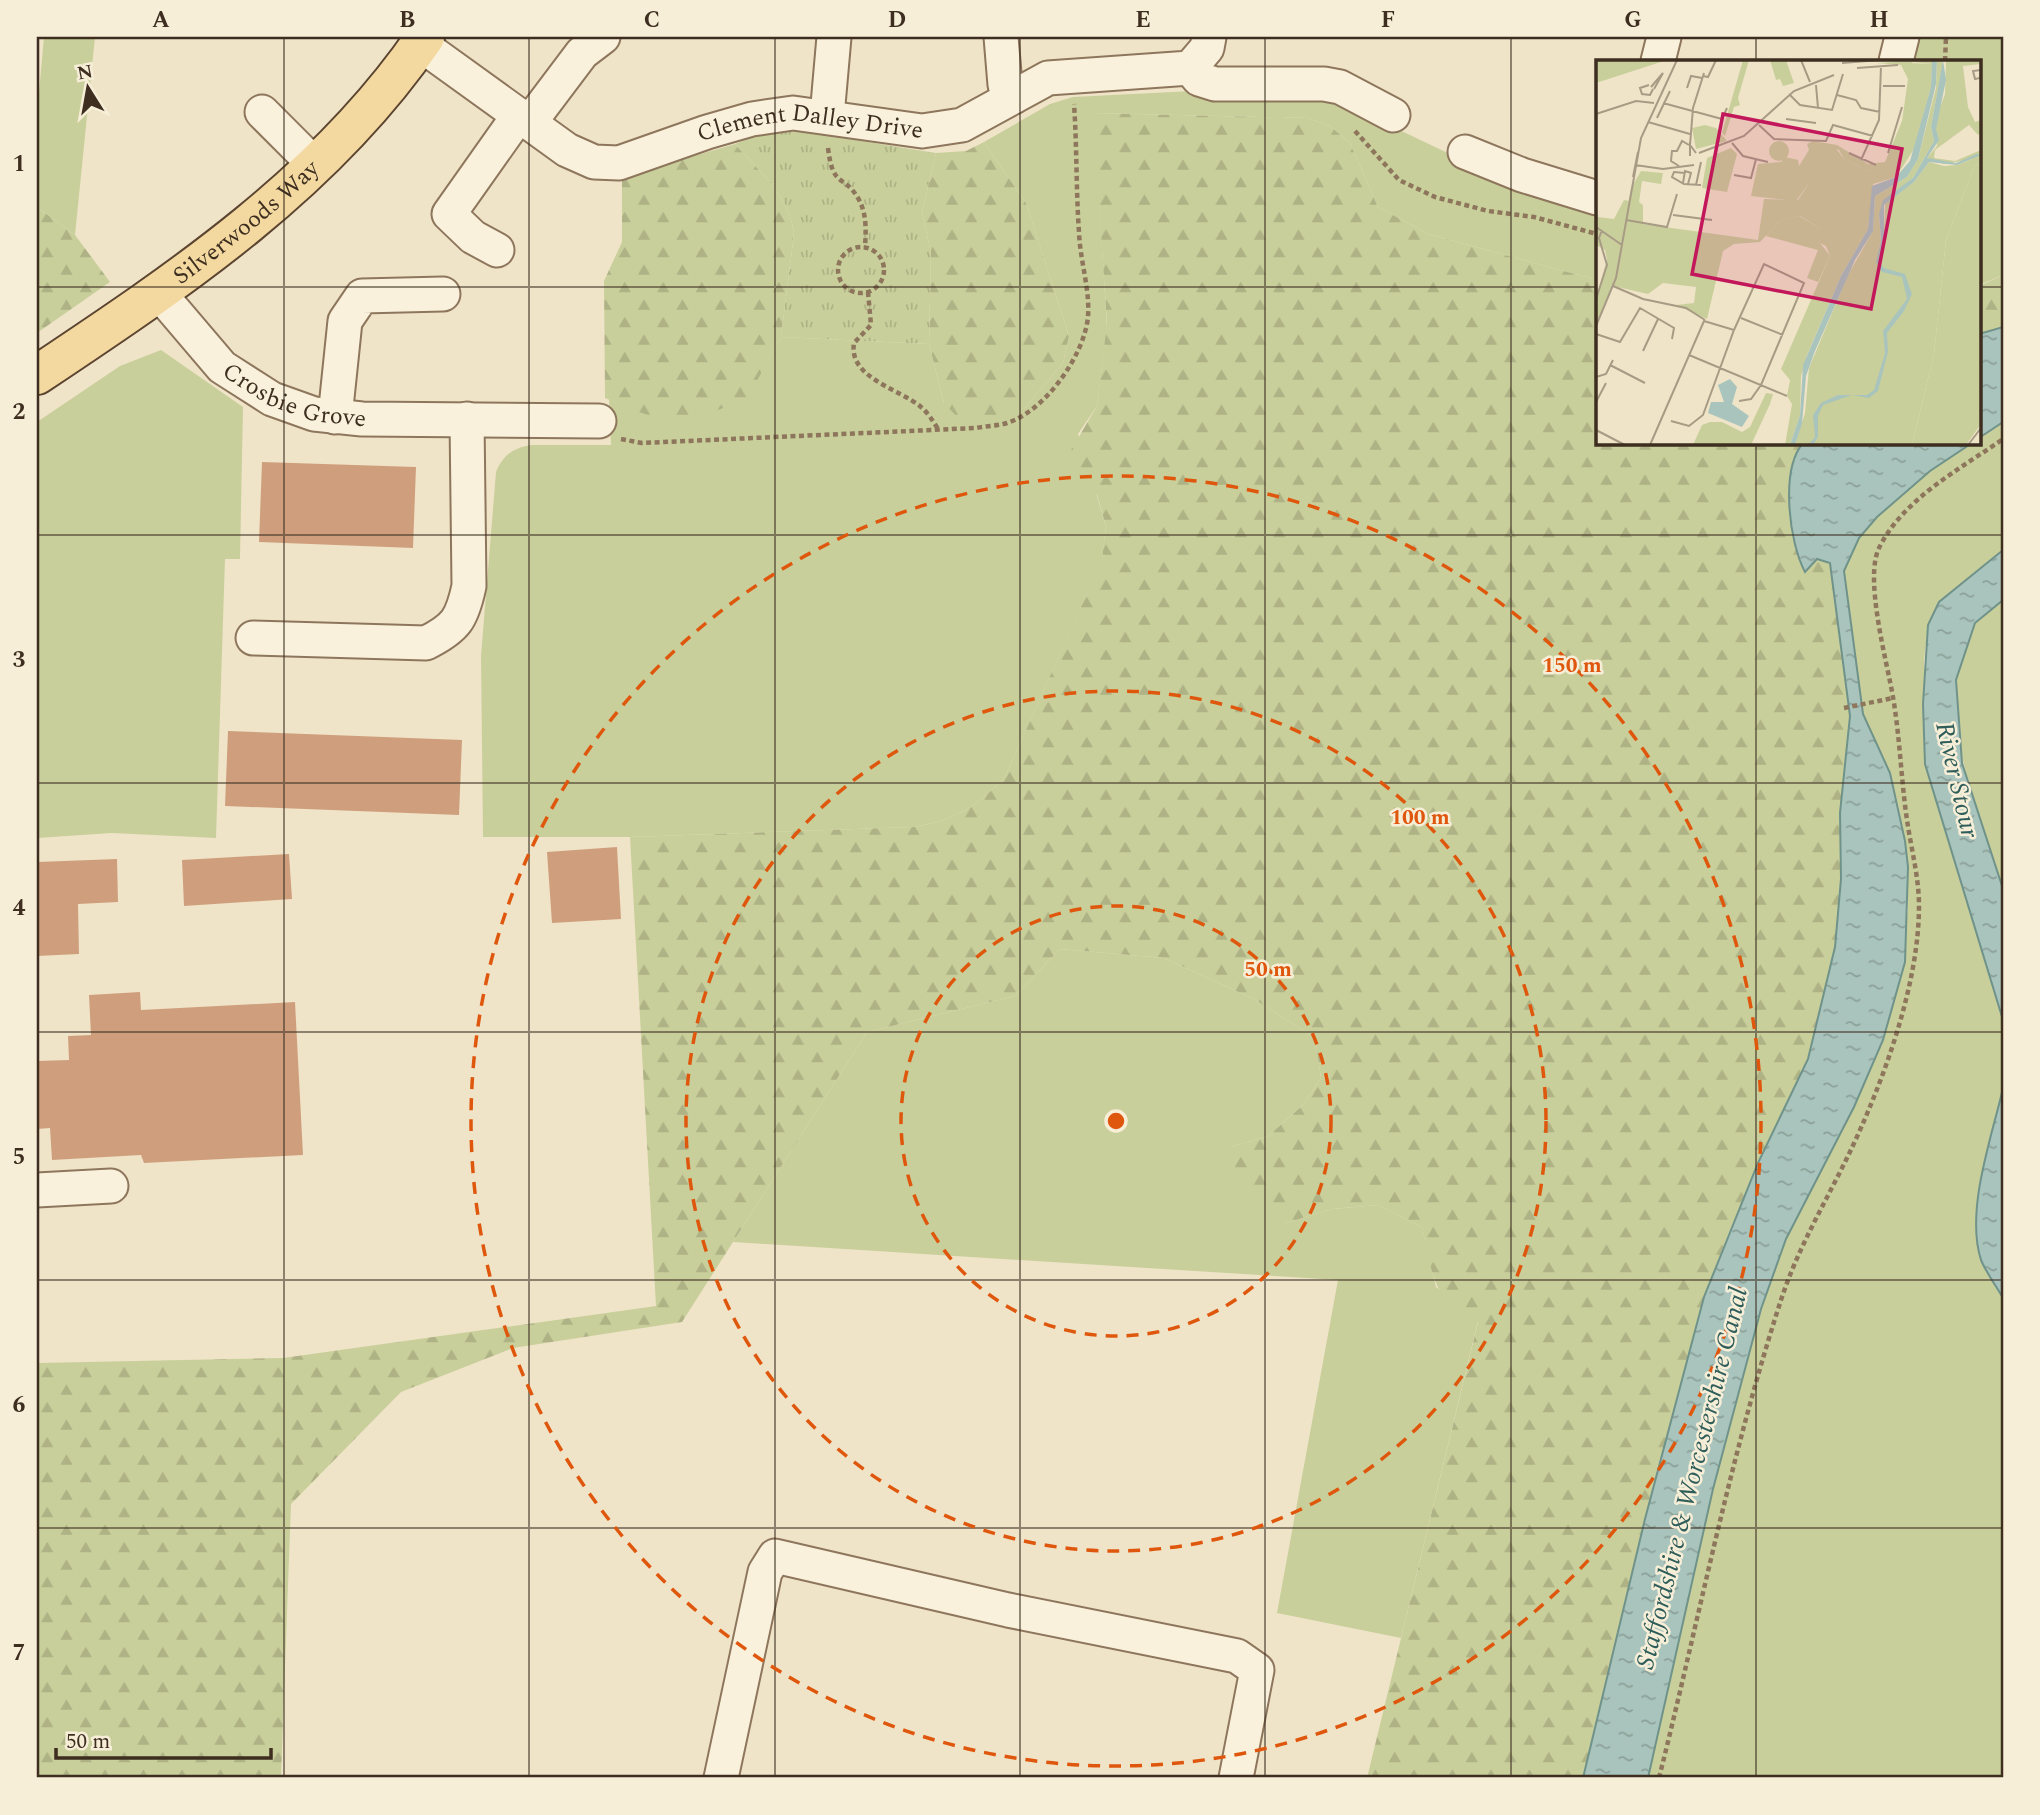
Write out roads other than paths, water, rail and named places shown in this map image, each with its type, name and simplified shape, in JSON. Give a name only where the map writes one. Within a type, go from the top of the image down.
[{"type":"main road","name":"Silverwoods Way","points":[[37,375],[159,293],[316,166],[355,126],[423,40]]},
{"type":"street","points":[[497,250],[472,237],[449,214],[465,165],[525,118],[582,53],[603,37]]},
{"type":"street","points":[[827,116],[834,37]]},
{"type":"street","points":[[1001,37],[1005,85],[1013,97]]},
{"type":"street","points":[[1209,37],[1207,48],[1190,68],[1199,79],[1215,84],[1340,87],[1393,115]]},
{"type":"street","points":[[1658,60],[1664,37]]},
{"type":"street","points":[[1896,60],[1902,37]]},
{"type":"street","name":"Clement Dalley Drive","points":[[423,40],[567,150],[594,162],[619,163],[752,119],[793,113],[922,131],[944,129],[982,116],[1048,78],[1077,95],[1190,68]]},
{"type":"street","points":[[262,112],[316,166]]},
{"type":"street","points":[[1465,152],[1590,197]]},
{"type":"street","name":"Crosbie Grove","points":[[159,293],[222,367],[272,399],[314,414],[335,417],[599,421]]},
{"type":"street","points":[[335,417],[345,320],[362,296],[443,294]]},
{"type":"street","points":[[253,638],[426,643],[450,631],[464,610],[469,586],[467,419]]},
{"type":"street","points":[[37,1190],[111,1186]]},
{"type":"street","points":[[721,1778],[765,1572],[775,1556],[1008,1610],[1237,1656],[1257,1670],[1236,1778]]},
{"type":"water","points":[[2003,327],[2003,422],[1980,437],[1980,334]]},
{"type":"water","name":"Staffordshire & Worcestershire Canal","points":[[1802,444],[1970,444],[1930,471],[1877,517],[1859,538],[1844,571],[1863,714],[1890,773],[1905,841],[1908,867],[1905,962],[1883,1040],[1854,1107],[1786,1239],[1761,1309],[1713,1489],[1648,1778],[1583,1778],[1645,1519],[1704,1297],[1758,1163],[1808,1059],[1835,947],[1841,879],[1840,813],[1850,716],[1830,563],[1817,559],[1805,572],[1791,525],[1789,488],[1796,455]]},
{"type":"water","name":"River Stour","points":[[2003,550],[2003,600],[1975,623],[1956,680],[1962,763],[2003,889],[2003,1020],[1925,764],[1923,704],[1928,625],[1939,602]]},
{"type":"water","points":[[2003,1088],[2003,1298],[1981,1260],[1976,1219],[1982,1174]]}]
